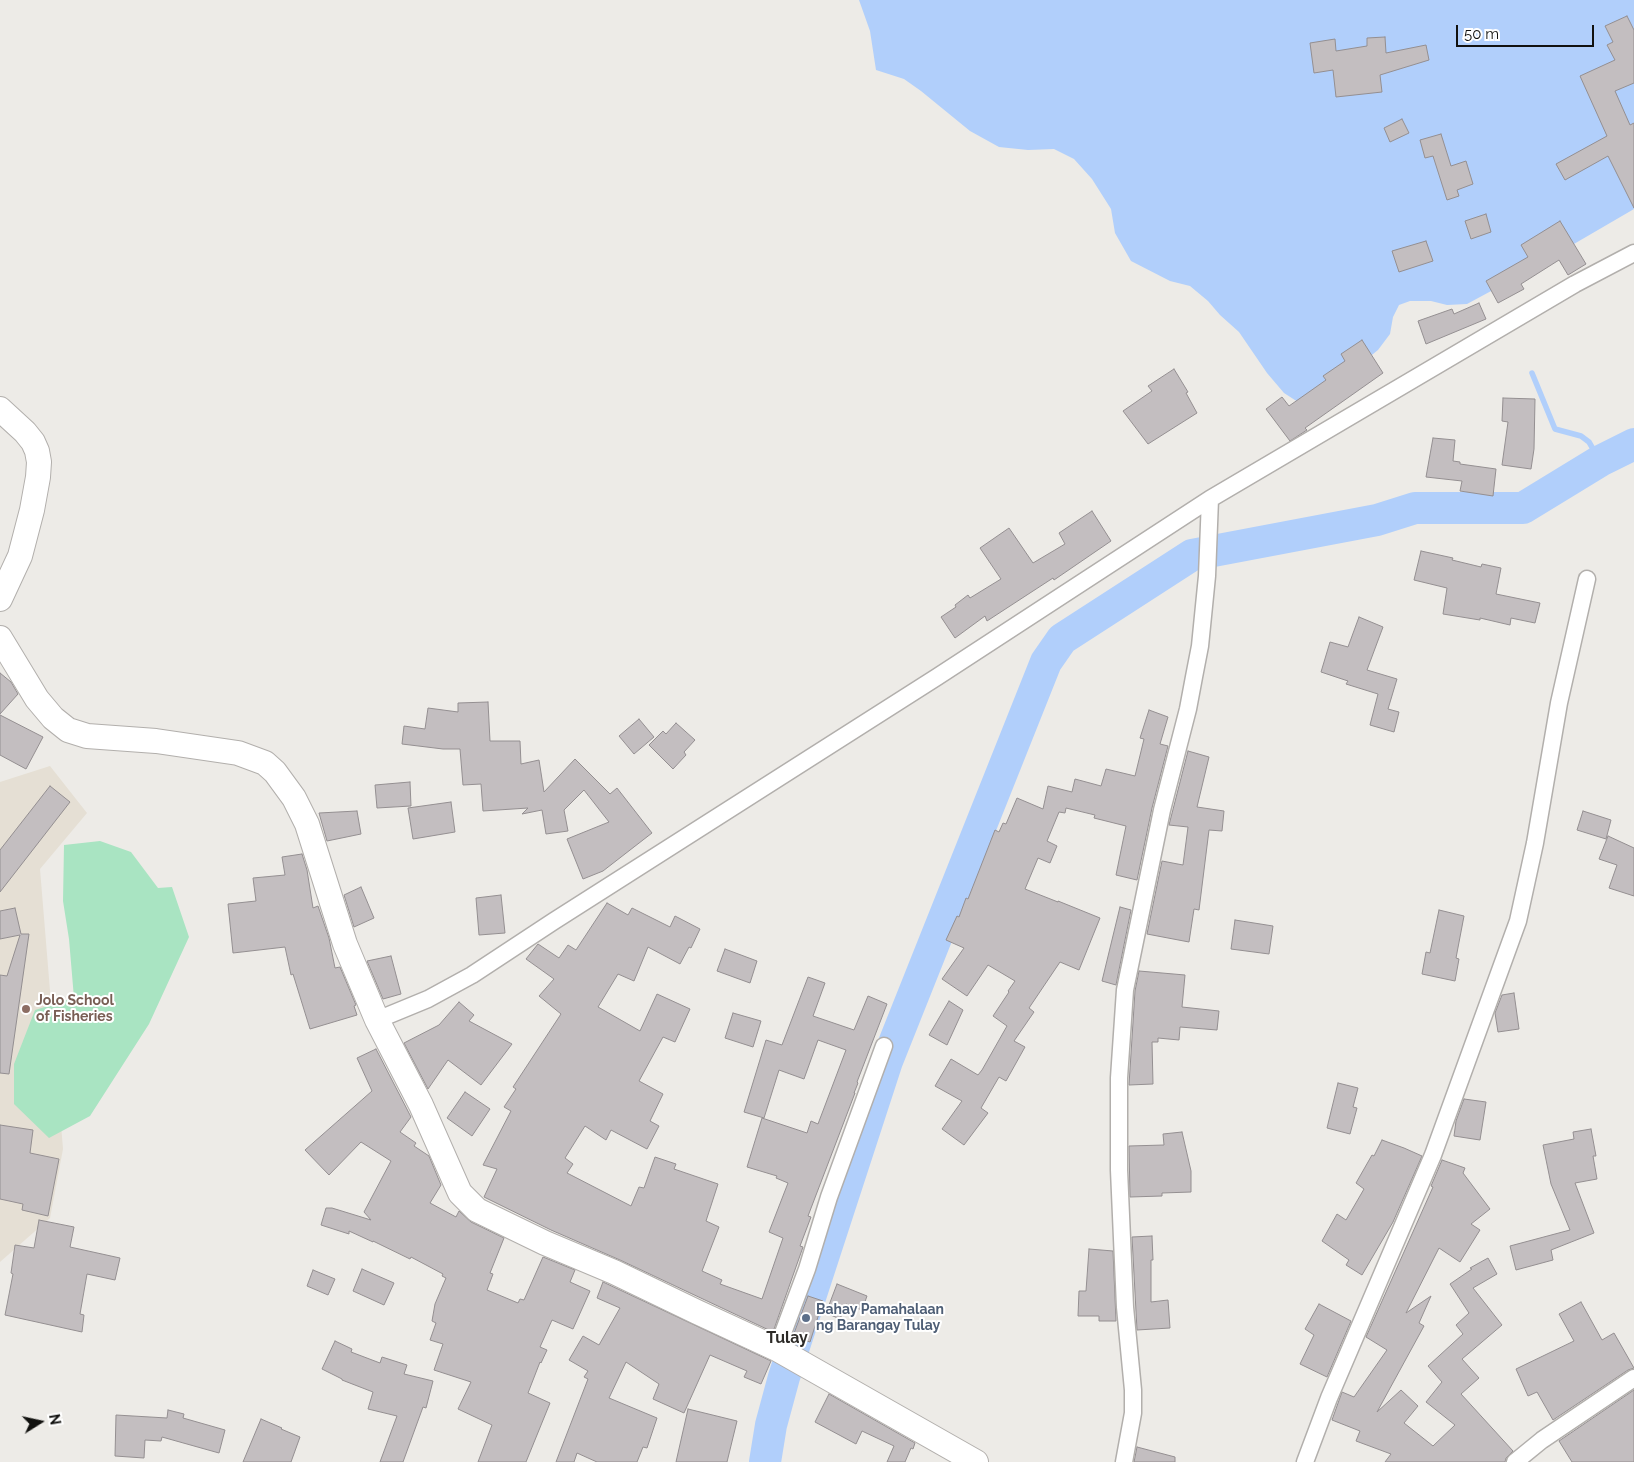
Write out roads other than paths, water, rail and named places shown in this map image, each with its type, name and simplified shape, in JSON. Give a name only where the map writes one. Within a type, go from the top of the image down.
[{"type":"street","points":[[377,1020],[428,999],[472,975],[945,672],[1210,499],[1575,284],[1634,253]]},
{"type":"street","points":[[0,409],[33,442],[39,462],[32,510],[20,556],[0,599]]},
{"type":"street","points":[[1124,1462],[1133,1413],[1118,1170],[1118,1078],[1125,990],[1162,810],[1188,708],[1200,646],[1210,499]]},
{"type":"street","points":[[1305,1462],[1329,1398],[1433,1155],[1518,921],[1535,843],[1559,703],[1586,579]]},
{"type":"street","points":[[0,638],[37,699],[68,730],[87,736],[156,741],[238,753],[265,763],[275,772],[294,798],[307,824],[345,944],[377,1020],[421,1105],[460,1193],[477,1210],[787,1354],[976,1462]]},
{"type":"street","points":[[787,1354],[808,1269],[829,1197],[884,1046]]},
{"type":"street","points":[[1515,1462],[1542,1440],[1634,1378]]},
{"type":"water","points":[[859,0],[1634,0],[1634,209],[1467,304],[1447,305],[1431,301],[1410,301],[1399,305],[1393,317],[1390,334],[1378,350],[1357,367],[1298,402],[1284,393],[1267,373],[1239,332],[1208,301],[1190,286],[1170,281],[1131,261],[1115,233],[1111,209],[1092,179],[1074,159],[1054,149],[1028,150],[999,147],[970,131],[904,79],[876,70],[870,31]]},
{"type":"waterway","points":[[1532,373],[1555,429],[1581,436],[1589,442],[1600,461]]},
{"type":"waterway","points":[[765,1462],[771,1425],[784,1377],[887,1061],[1046,662],[1062,639],[1192,555],[1377,520],[1415,508],[1523,508],[1600,461],[1634,444]]},
{"type":"place","name":"Jolo School of Fisheries","points":[[26,1009]]},
{"type":"place","name":"Bahay Pamahalaan ng Barangay Tulay","points":[[806,1318]]},
{"type":"district","name":"Tulay","points":[[787,1338]]}]
